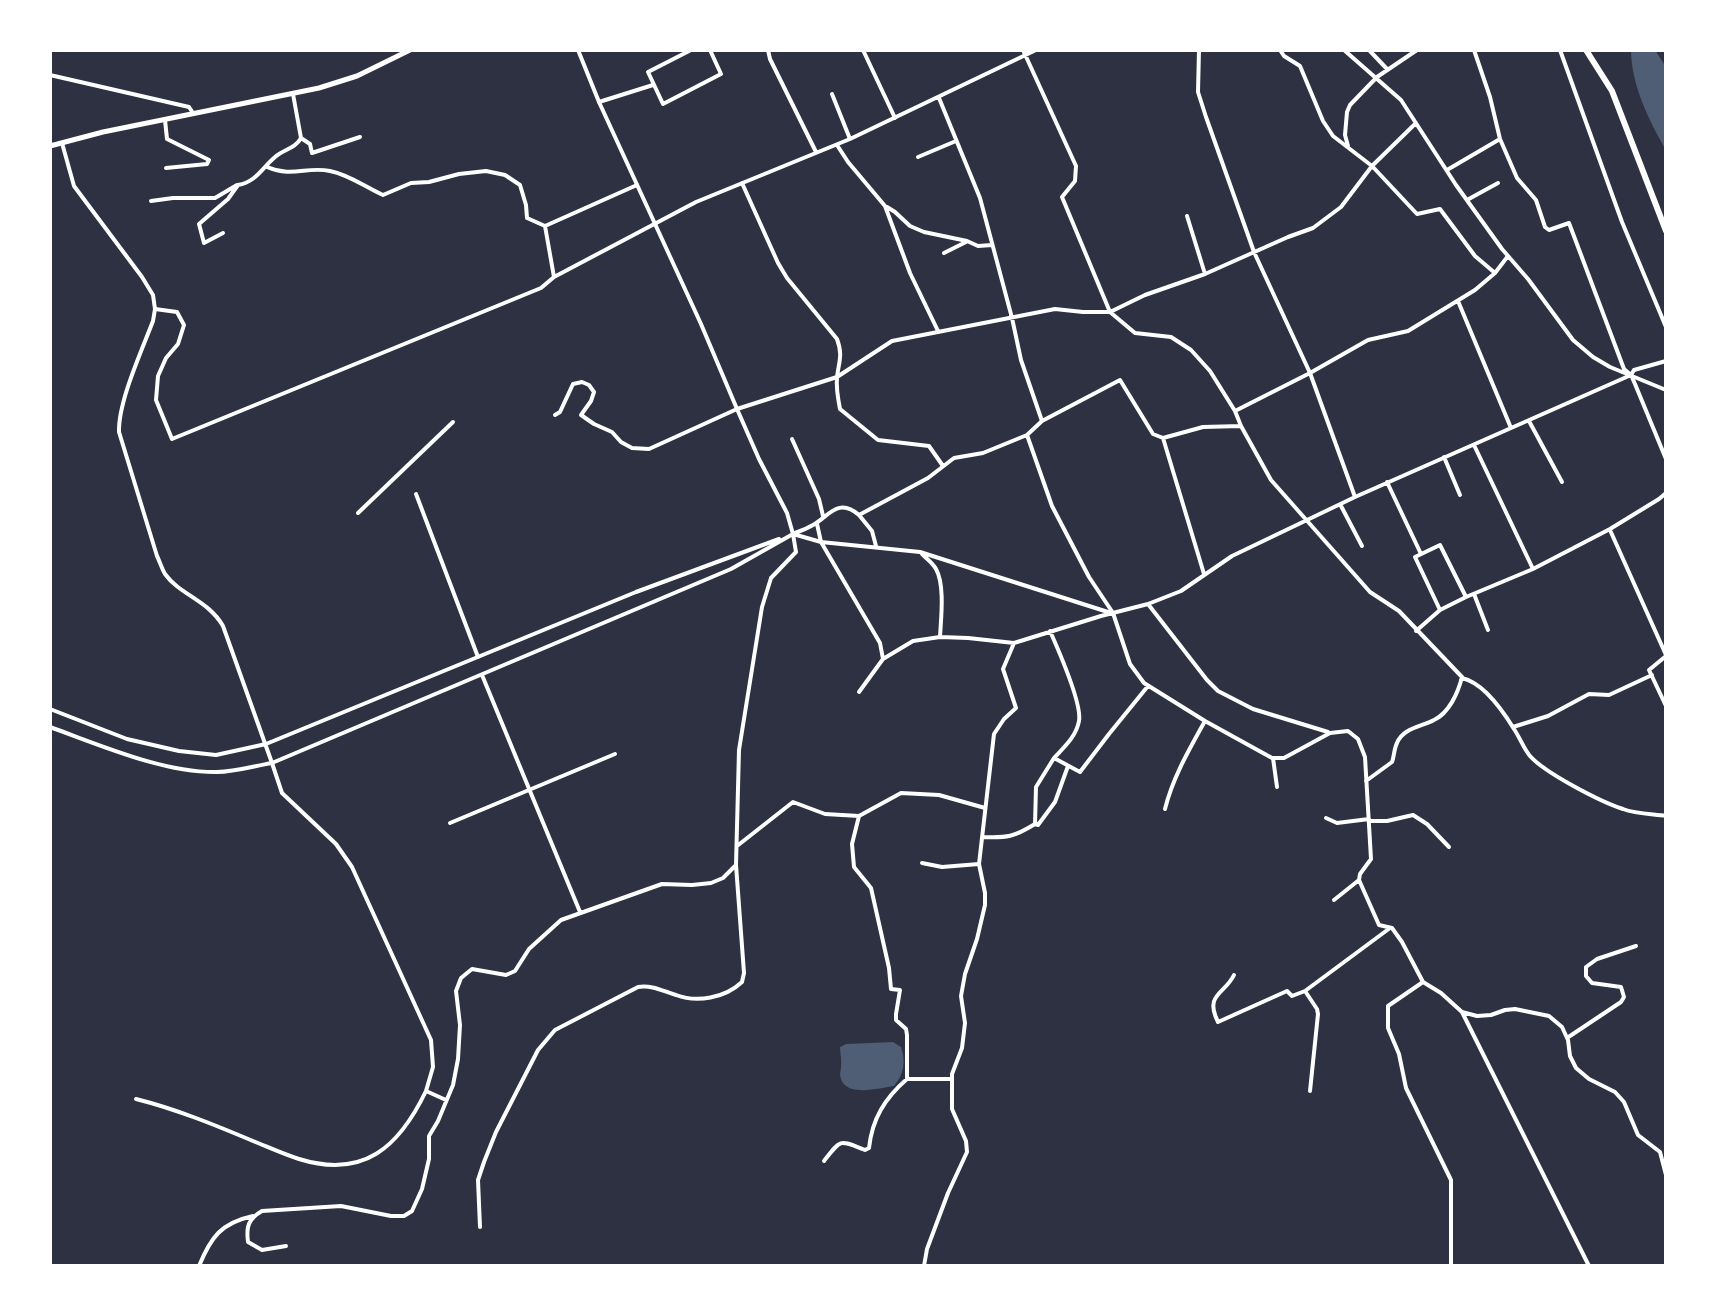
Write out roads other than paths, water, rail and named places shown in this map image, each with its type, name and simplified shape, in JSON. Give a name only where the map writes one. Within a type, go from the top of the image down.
[{"type":"highway","points":[[1586,50],[1612,91],[1666,231]]},
{"type":"main road","points":[[50,146],[103,132],[293,94],[357,76],[410,50]]},
{"type":"street","points":[[480,1227],[478,1180],[496,1132],[538,1050],[555,1030],[638,987],[649,986],[679,997],[709,998],[729,991],[742,982],[744,973],[736,865],[739,750],[762,607],[771,578],[796,552],[787,513],[759,459],[578,50]]},
{"type":"street","points":[[691,50],[648,72],[663,104],[721,74],[710,50]]},
{"type":"street","points":[[768,50],[816,152]]},
{"type":"street","points":[[863,50],[895,118]]},
{"type":"street","points":[[155,309],[177,312],[184,325],[178,344],[166,358],[158,376],[156,400],[172,439],[541,288],[554,277],[696,202],[850,139],[939,98],[1024,52],[1036,50]]},
{"type":"street","points":[[1199,50],[1198,92],[1254,252],[1310,373],[1355,497]]},
{"type":"street","points":[[1280,50],[1300,66],[1323,121],[1333,136],[1372,166],[1417,214],[1440,209],[1475,256],[1495,273]]},
{"type":"street","points":[[1344,50],[1401,100],[1502,249],[1580,347],[1610,367],[1666,390]]},
{"type":"street","points":[[1369,50],[1387,69]]},
{"type":"street","points":[[1349,148],[1345,135],[1350,105],[1377,77],[1417,50]]},
{"type":"street","points":[[1474,50],[1500,139],[1517,178],[1536,200],[1545,227],[1549,230],[1569,223],[1624,369],[1631,375],[1666,459]]},
{"type":"street","points":[[1560,50],[1622,222],[1666,327]]},
{"type":"street","points":[[1024,52],[1076,166],[1075,181],[1062,197],[1110,312],[1135,333],[1171,337],[1191,350],[1210,371],[1235,411],[1271,480],[1370,592],[1399,611],[1462,677],[1483,690],[1513,727],[1531,757],[1585,792],[1623,809],[1666,816]]},
{"type":"street","points":[[50,75],[189,107],[193,113]]},
{"type":"street","points":[[599,102],[653,85]]},
{"type":"street","points":[[151,201],[215,198],[238,185],[249,183],[275,156],[297,145],[301,138],[293,94]]},
{"type":"street","points":[[832,94],[850,139]]},
{"type":"street","points":[[939,98],[980,198],[1021,360],[1042,421]]},
{"type":"street","points":[[165,120],[167,139],[209,160],[207,164],[166,168]]},
{"type":"street","points":[[555,415],[560,412],[573,384],[582,382],[594,392],[581,415],[612,432],[632,448],[649,449],[737,409],[837,377],[892,341],[1055,309],[1110,312],[1313,228],[1341,207],[1372,166],[1416,123]]},
{"type":"street","points":[[301,138],[310,144],[312,153],[360,137]]},
{"type":"street","points":[[1447,170],[1500,139]]},
{"type":"street","points":[[918,157],[956,141]]},
{"type":"street","points":[[62,143],[74,186],[153,295],[153,321],[122,407],[119,432],[157,556],[165,574],[219,618],[282,793],[336,844],[352,867],[431,1040],[433,1067],[414,1115],[380,1152],[353,1163],[338,1165],[300,1159],[136,1099]]},
{"type":"street","points":[[837,144],[885,206],[910,226],[978,246],[992,245]]},
{"type":"street","points":[[267,167],[290,173],[327,170],[349,177],[383,195],[411,183],[459,174],[486,171],[505,175],[520,185],[527,218],[545,226],[637,185]]},
{"type":"street","points":[[742,183],[787,278],[837,339],[841,349],[837,377],[840,409],[878,440],[929,446],[943,466]]},
{"type":"street","points":[[1467,200],[1498,183]]},
{"type":"street","points":[[223,233],[204,243],[199,224],[228,199],[238,185]]},
{"type":"street","points":[[885,206],[910,273],[938,331]]},
{"type":"street","points":[[1187,216],[1205,274]]},
{"type":"street","points":[[545,226],[554,277]]},
{"type":"street","points":[[944,253],[967,241]]},
{"type":"street","points":[[1235,411],[1368,340],[1408,331],[1475,290],[1509,256]]},
{"type":"street","points":[[1457,300],[1511,428]]},
{"type":"street","points":[[859,692],[883,659],[913,641],[940,637],[1014,643],[1148,604],[1181,591],[1232,556],[1340,504],[1631,375],[1634,370],[1666,361]]},
{"type":"street","points":[[859,515],[928,478],[954,458],[983,453],[1027,435],[1042,421],[1120,380],[1153,434],[1163,438],[1203,427],[1241,426]]},
{"type":"street","points":[[1529,420],[1562,482]]},
{"type":"street","points":[[358,513],[453,422]]},
{"type":"street","points":[[1027,435],[1052,506],[1089,577],[1113,613],[1130,664],[1148,686],[1273,758],[1284,758],[1330,733],[1348,731],[1358,739],[1365,757],[1371,859],[1359,880],[1379,925],[1390,928],[1402,942],[1423,982],[1462,1012],[1589,1266]]},
{"type":"street","points":[[1163,438],[1204,574]]},
{"type":"street","points":[[792,439],[819,499],[823,516]]},
{"type":"street","points":[[1474,444],[1533,569]]},
{"type":"street","points":[[1444,457],[1460,495]]},
{"type":"street","points":[[1387,482],[1421,554]]},
{"type":"street","points":[[1416,631],[1440,610],[1533,569],[1610,529],[1666,493]]},
{"type":"street","points":[[416,494],[478,657]]},
{"type":"street","points":[[1340,504],[1362,546]]},
{"type":"street","points":[[50,709],[127,739],[179,751],[216,755],[266,744],[649,587],[793,534],[817,524],[823,516],[839,508],[852,508],[859,515],[872,531],[876,546]]},
{"type":"street","points":[[817,524],[821,542],[880,643],[883,659]]},
{"type":"street","points":[[1610,529],[1666,656],[1649,670],[1666,706]]},
{"type":"street","points":[[50,727],[175,768],[218,772],[272,763],[731,569],[793,534],[821,542],[918,552],[1113,613]]},
{"type":"street","points":[[1440,610],[1415,557],[1421,554],[1440,545],[1466,597]]},
{"type":"street","points":[[918,552],[934,565],[939,576],[940,637]]},
{"type":"street","points":[[1474,594],[1488,630]]},
{"type":"street","points":[[1148,604],[1218,691],[1253,709],[1330,733]]},
{"type":"street","points":[[1035,824],[1036,787],[1054,758],[1074,736],[1080,719],[1066,667],[1050,631]]},
{"type":"street","points":[[924,1266],[927,1249],[948,1193],[967,1152],[966,1141],[952,1109],[952,1079],[962,1048],[965,1023],[961,996],[965,974],[985,905],[979,864],[994,734],[1016,708],[1003,669],[1014,643]]},
{"type":"street","points":[[482,675],[580,912]]},
{"type":"street","points":[[1513,727],[1548,716],[1589,694],[1609,695],[1652,675]]},
{"type":"street","points":[[1366,781],[1392,762],[1397,742],[1405,733],[1435,720],[1448,710],[1462,677]]},
{"type":"street","points":[[1054,758],[1080,772],[1084,769],[1148,686]]},
{"type":"street","points":[[1165,809],[1177,772],[1205,721]]},
{"type":"street","points":[[450,823],[615,754]]},
{"type":"street","points":[[1273,758],[1277,787]]},
{"type":"street","points":[[981,837],[1005,838],[1038,825],[1055,802],[1068,766]]},
{"type":"street","points":[[737,846],[793,802],[825,814],[859,816],[901,793],[939,795],[986,808]]},
{"type":"street","points":[[1326,818],[1337,823],[1387,821],[1413,815],[1427,824],[1449,847]]},
{"type":"street","points":[[859,816],[852,844],[854,867],[871,888],[891,989],[900,990],[896,1020],[906,1029],[907,1079]]},
{"type":"street","points":[[922,863],[942,867],[979,864]]},
{"type":"street","points":[[199,1266],[207,1246],[225,1226],[262,1211],[341,1206],[404,1216],[412,1211],[422,1189],[429,1159],[429,1136],[453,1085],[460,1025],[456,991],[461,978],[472,969],[506,975],[515,971],[529,949],[545,933],[561,920],[580,912],[662,884],[711,883],[723,878],[736,865]]},
{"type":"street","points":[[1334,900],[1359,880]]},
{"type":"street","points":[[1234,975],[1214,1001],[1213,1012],[1218,1022],[1287,991],[1292,996],[1305,991],[1390,928]]},
{"type":"street","points":[[1567,1038],[1624,997],[1621,987],[1592,983],[1586,976],[1586,967],[1597,959],[1636,946]]},
{"type":"street","points":[[1423,982],[1388,1006],[1388,1028],[1399,1054],[1406,1088],[1451,1180],[1451,1266]]},
{"type":"street","points":[[1305,991],[1318,1014],[1310,1091]]},
{"type":"street","points":[[1462,1012],[1477,1016],[1515,1009],[1549,1016],[1562,1027],[1576,1068],[1589,1079],[1615,1092],[1624,1102],[1638,1135],[1660,1152],[1666,1175]]},
{"type":"street","points":[[824,1161],[838,1144],[845,1142],[865,1150],[869,1148],[877,1115],[893,1091],[907,1079],[952,1079]]},
{"type":"street","points":[[426,1091],[446,1101]]},
{"type":"street","points":[[253,1216],[247,1230],[248,1242],[262,1250],[286,1246]]},
{"type":"water","points":[[1631,50],[1655,50],[1666,67],[1666,150],[1647,115],[1634,76]]},
{"type":"water","points":[[893,1042],[901,1047],[904,1063],[894,1086],[862,1090],[847,1087],[842,1082],[840,1047],[846,1044]]}]
